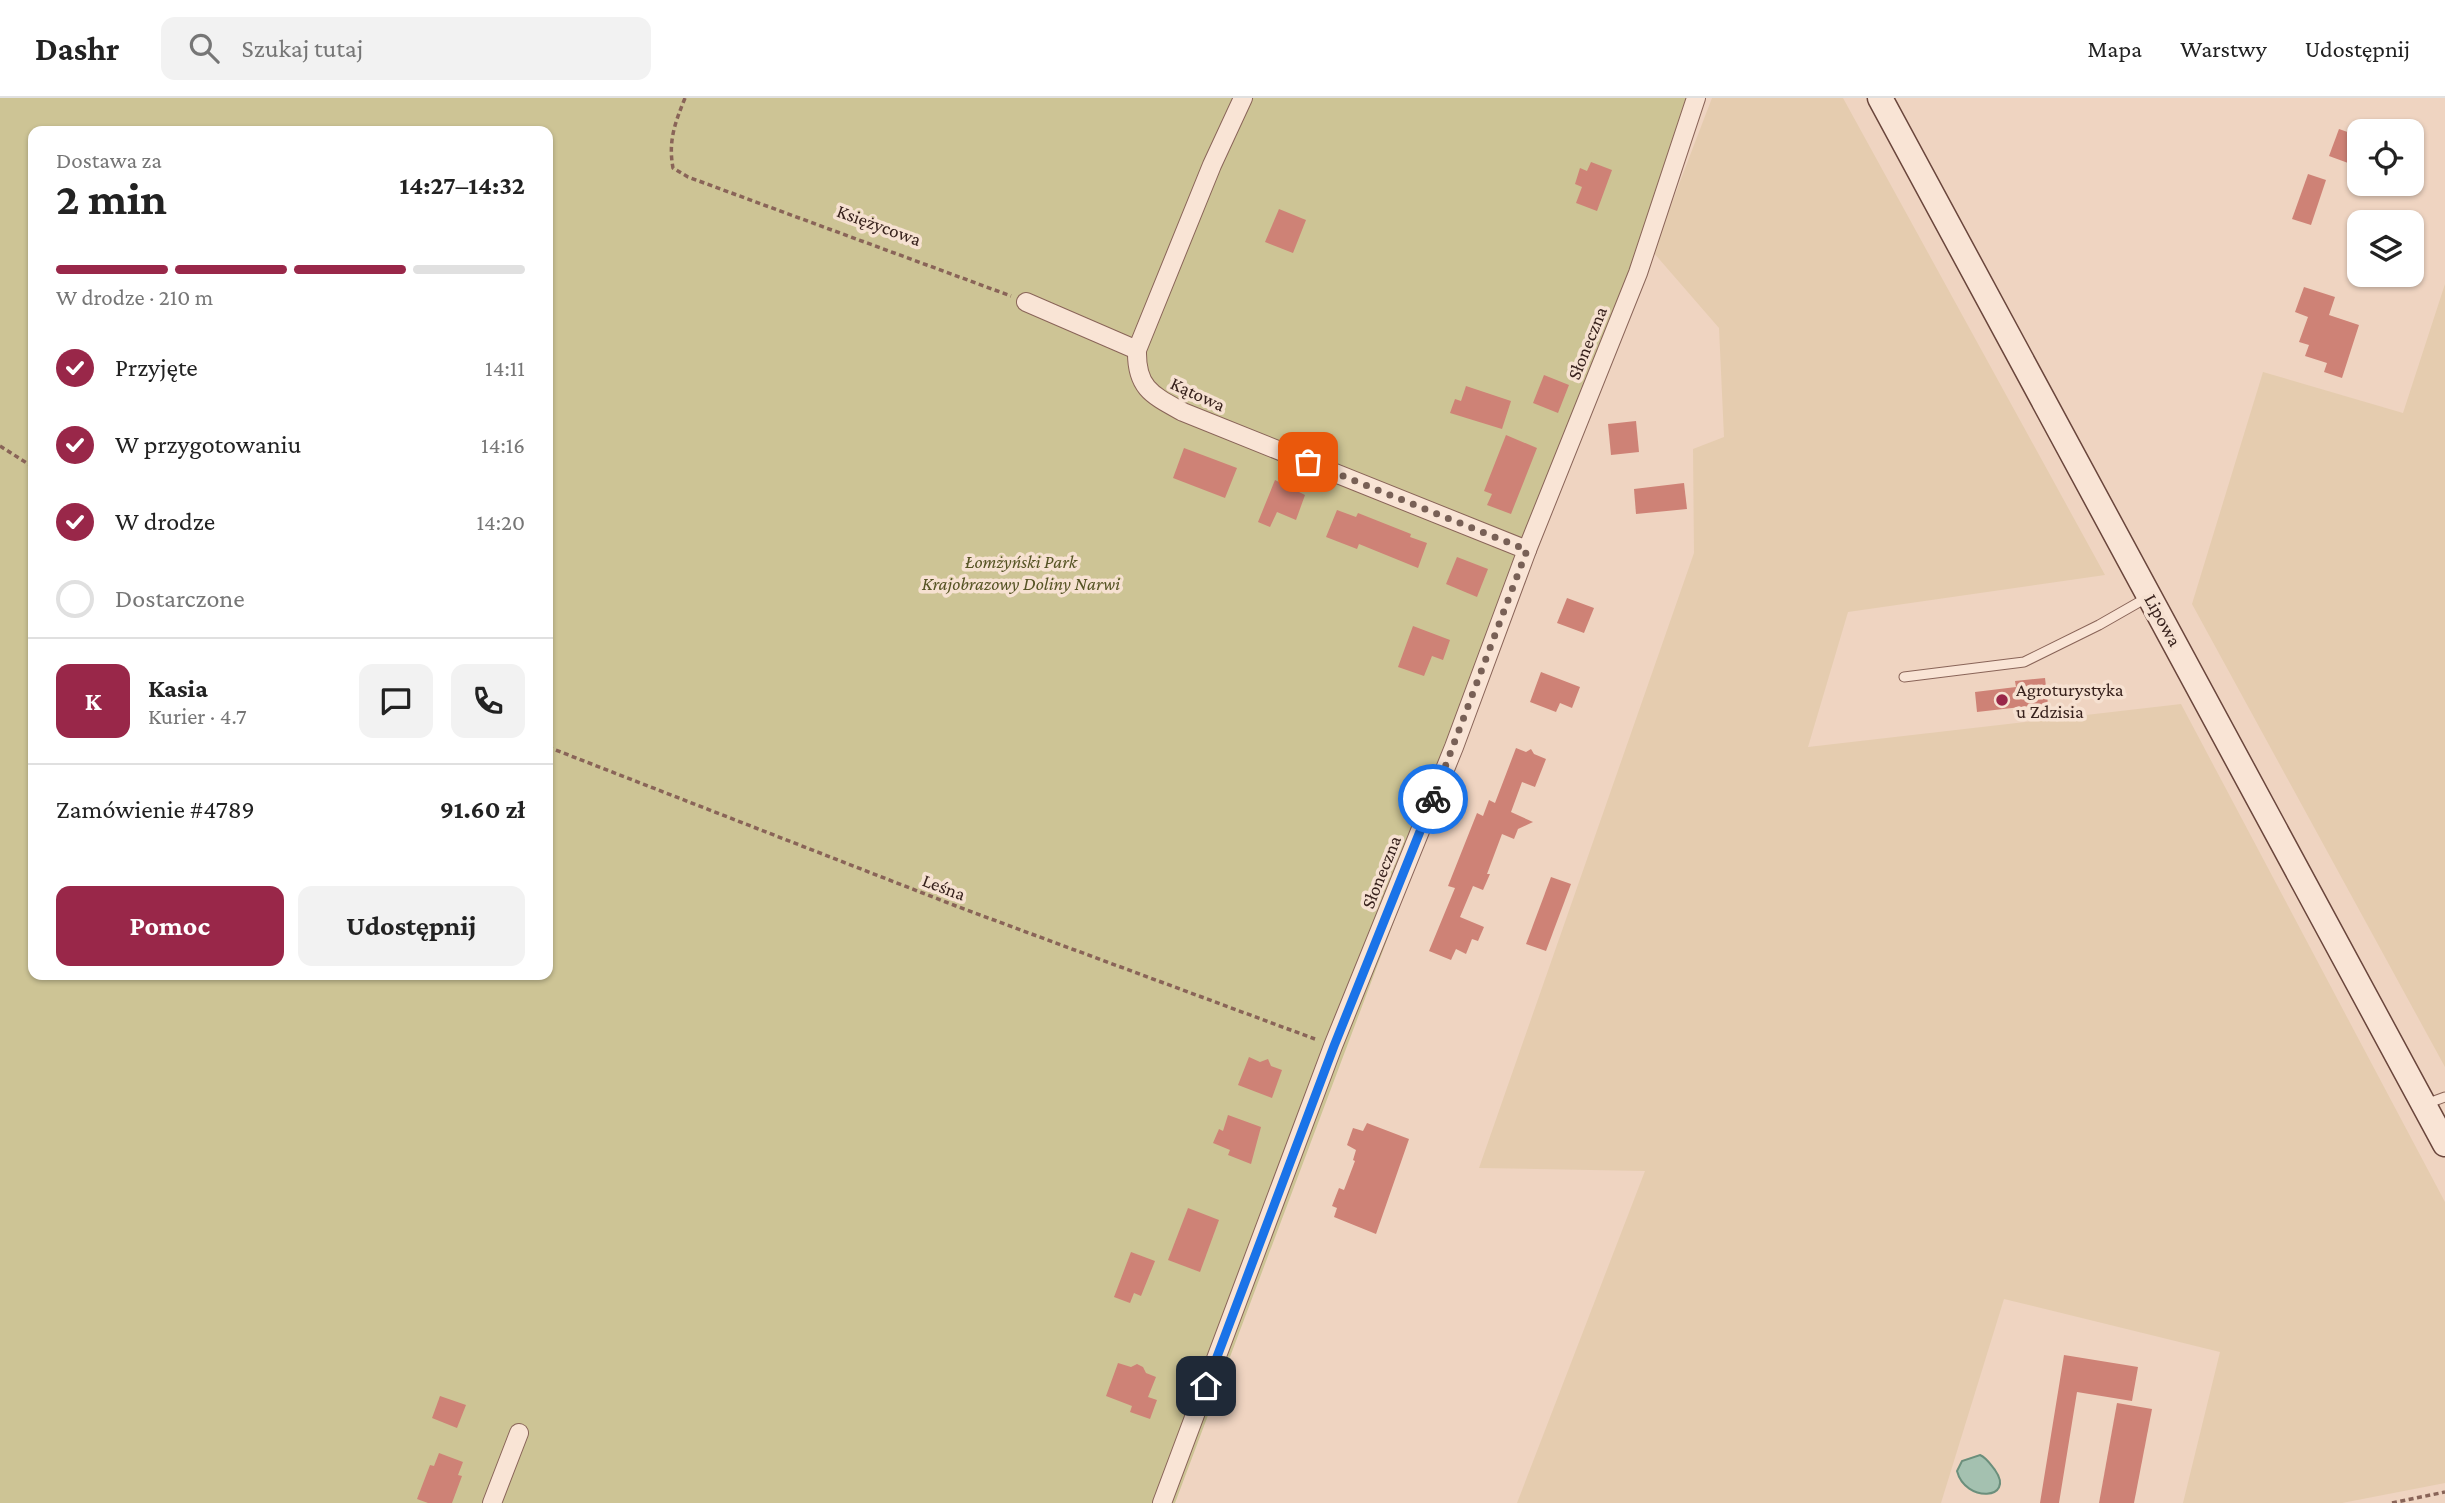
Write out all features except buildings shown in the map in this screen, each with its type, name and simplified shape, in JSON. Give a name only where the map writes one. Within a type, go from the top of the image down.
[{"type":"main road","name":"Lipowa","points":[[1880,98],[2150,596],[2435,1101],[2445,1144]]},
{"type":"street","points":[[1026,302],[1137,350],[1212,165],[1243,98]]},
{"type":"street","name":"Słoneczna","points":[[1162,1503],[1334,1046],[1454,747],[1527,550],[1638,273],[1696,98]]},
{"type":"street","name":"Kątowa","points":[[1137,350],[1137,368],[1143,383],[1154,396],[1182,412],[1527,550]]},
{"type":"street","points":[[492,1503],[519,1433]]},
{"type":"lane","points":[[1904,677],[2024,662],[2150,596]]},
{"type":"path","name":"Księżycowa","points":[[685,98],[676,119],[670,149],[673,168],[688,177],[1026,302]]},
{"type":"path","points":[[0,446],[28,464]]},
{"type":"path","name":"Leśna","points":[[553,749],[956,906],[1334,1046]]},
{"type":"path","points":[[2392,1503],[2445,1492]]},
{"type":"shaded area","points":[[1712,98],[1843,98],[2105,575],[1848,612],[1808,747],[2181,704],[2445,1202],[2445,1483],[2342,1503],[2183,1503],[2220,1352],[2004,1299],[1941,1503],[1517,1503],[1645,1171],[1479,1168],[1694,553],[1693,449],[1724,437],[1719,328],[1653,252]]},
{"type":"shaded area","points":[[2445,284],[2445,1067],[2192,604],[2263,372],[2403,413]]},
{"type":"shaded area","points":[[1980,1455],[1990,1463],[2000,1480],[1999,1487],[1987,1494],[1969,1489],[1957,1471],[1962,1461]]},
{"type":"green space","name":"Łomżyński Park Krajobrazowy Doliny Narwi","points":[[0,98],[1704,98],[1175,1503],[0,1503]]},
{"type":"way so far","points":[[1308,462],[1527,550],[1433,799]]},
{"type":"place","name":"Agroturystyka u Zdzisia","points":[[2002,700]]},
{"type":"route","points":[[1206,1386],[1334,1046],[1433,799]]}]
